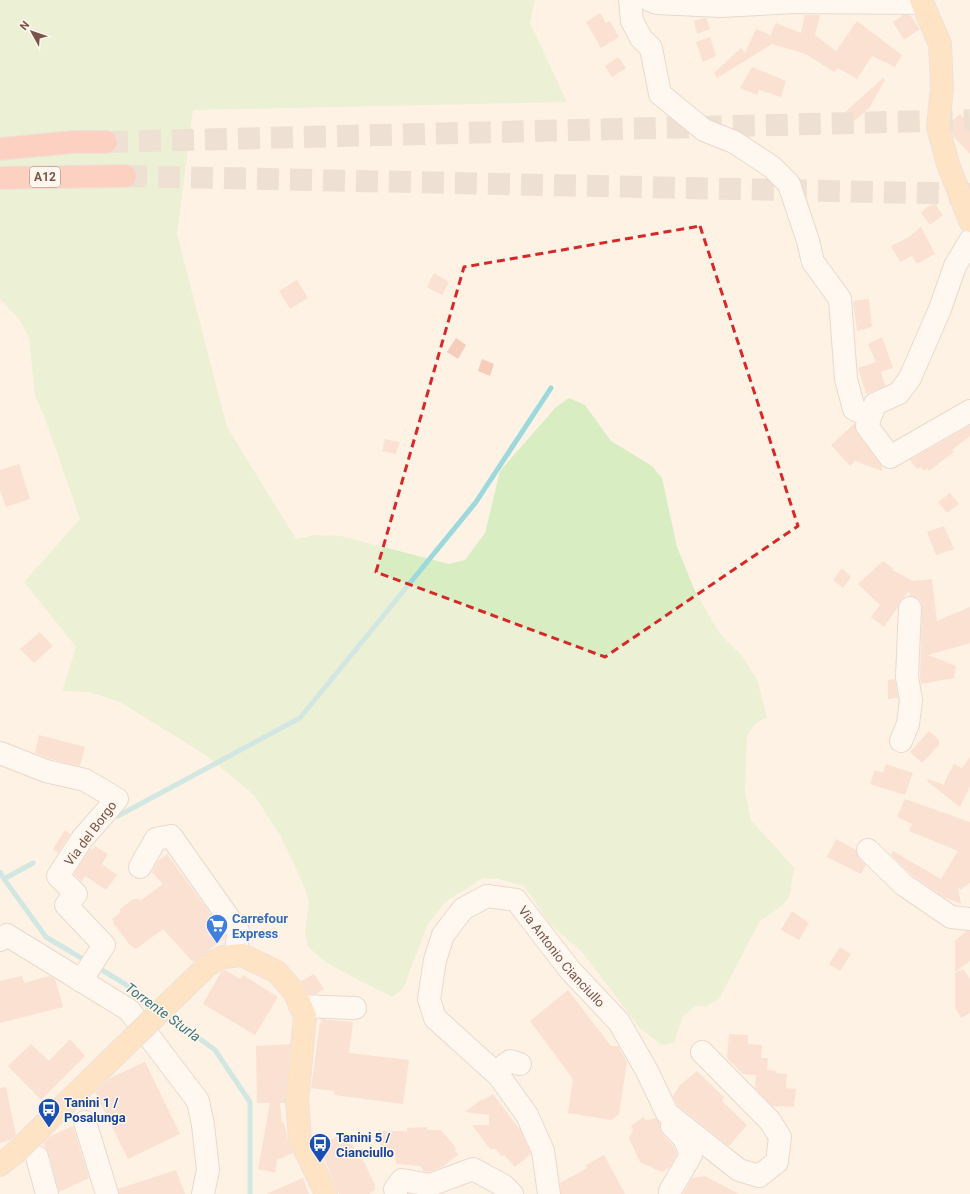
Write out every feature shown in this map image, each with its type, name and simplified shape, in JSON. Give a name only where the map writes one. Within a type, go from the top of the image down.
[{"type":"highway","points":[[0,149],[73,142],[106,142]]},
{"type":"highway","name":"A12","points":[[0,178],[125,176]]},
{"type":"main road","points":[[921,1],[940,44],[942,87],[938,127],[948,164],[970,221]]},
{"type":"main road","points":[[8,1159],[208,965],[223,957],[242,954],[277,972],[295,993],[305,1016],[296,1101],[300,1138],[326,1194]]},
{"type":"street","points":[[630,0],[632,21],[641,38],[651,48],[660,94],[704,130],[734,142],[772,167],[789,184],[814,262],[840,299],[846,379],[854,409],[869,416]]},
{"type":"street","points":[[649,0],[657,3],[721,6],[794,2],[921,1]]},
{"type":"street","points":[[970,241],[955,266],[940,309],[910,378],[899,393],[875,404],[869,416],[867,426],[890,457],[970,411]]},
{"type":"street","points":[[901,741],[908,724],[911,700],[907,677],[910,608]]},
{"type":"street","name":"Via del Borgo","points":[[0,753],[46,771],[85,780],[117,799],[82,839],[58,876],[76,894],[66,905],[104,945],[81,982]]},
{"type":"street","points":[[140,868],[156,839],[171,836],[238,931],[236,955]]},
{"type":"street","points":[[868,850],[904,885],[961,918]]},
{"type":"street","name":"Via Antonio Cianciullo","points":[[549,1194],[543,1151],[527,1115],[499,1076],[434,1018],[429,999],[435,960],[443,935],[463,908],[488,896],[516,900],[570,970],[619,1022],[647,1071],[667,1113],[739,1170],[759,1176],[777,1162],[780,1137],[770,1121],[702,1052]]},
{"type":"street","points":[[0,940],[7,935],[81,982],[129,1010],[198,1101],[203,1125],[208,1170],[203,1194]]},
{"type":"street","points":[[300,1006],[355,1008]]},
{"type":"street","points":[[499,1076],[502,1067],[510,1061],[520,1064]]},
{"type":"street","name":"Via Antonio Cianciullo","points":[[647,1071],[655,1108],[684,1138],[691,1155],[670,1191],[670,1194]]},
{"type":"street","points":[[85,1122],[107,1194]]},
{"type":"street","points":[[37,1157],[47,1194]]},
{"type":"street","points":[[396,1194],[395,1189],[402,1180],[430,1185],[473,1169],[504,1186],[512,1194]]},
{"type":"highlighted area","points":[[700,226],[798,526],[605,657],[376,572],[464,267]]},
{"type":"green space","points":[[0,0],[535,0],[530,23],[567,102],[193,110],[177,234],[227,427],[296,539],[314,535],[341,536],[449,564],[465,560],[485,533],[500,471],[556,407],[569,398],[585,405],[611,441],[652,466],[662,478],[677,547],[695,591],[720,634],[742,656],[757,679],[767,717],[755,724],[747,736],[745,792],[751,820],[794,868],[790,895],[782,906],[760,921],[719,999],[707,1006],[695,1006],[683,1016],[674,1043],[661,1045],[639,1027],[582,952],[550,924],[524,886],[497,879],[483,878],[445,902],[428,924],[403,989],[392,997],[328,964],[308,947],[305,933],[309,902],[305,888],[280,835],[254,795],[207,756],[120,702],[89,692],[62,691],[76,647],[24,582],[80,519],[44,416],[35,396],[29,338],[19,319],[0,299]]},
{"type":"building","points":[[600,13],[606,23],[610,21],[619,37],[601,48],[586,22]]},
{"type":"building","points":[[805,15],[820,15],[815,35],[836,51],[857,21],[902,55],[895,67],[872,56],[857,79],[838,68],[834,72],[806,54],[772,44],[717,78],[714,73],[741,48],[745,53],[756,29],[770,35],[769,38],[776,23],[801,33]]},
{"type":"building","points":[[903,15],[910,15],[920,29],[904,40],[893,22]]},
{"type":"building","points":[[706,18],[710,29],[697,34],[694,21]]},
{"type":"building","points":[[710,37],[716,56],[703,62],[696,42]]},
{"type":"building","points":[[618,57],[626,68],[612,77],[605,66]]},
{"type":"building","points":[[752,67],[786,81],[781,97],[759,90],[757,95],[740,88]]},
{"type":"building","points":[[883,78],[885,80],[869,108],[852,123],[843,114]]},
{"type":"building","points":[[960,114],[970,125],[970,154],[953,136],[951,122]]},
{"type":"building","points":[[935,204],[943,215],[930,225],[921,213],[927,207]]},
{"type":"building","points":[[921,227],[935,254],[917,264],[912,256],[900,262],[891,246],[909,237]]},
{"type":"building","points":[[434,273],[449,282],[442,295],[427,287]]},
{"type":"building","points":[[297,280],[308,298],[290,309],[279,291]]},
{"type":"building","points":[[869,299],[872,327],[857,331],[853,301]]},
{"type":"building","points":[[882,337],[893,368],[881,372],[885,386],[866,394],[858,368],[876,362],[868,344]]},
{"type":"building","points":[[456,338],[466,345],[458,359],[447,352]]},
{"type":"building","points":[[482,359],[494,364],[490,376],[478,371]]},
{"type":"building","points":[[855,423],[857,433],[882,466],[882,471],[855,461],[850,466],[831,445]]},
{"type":"building","points":[[970,425],[970,436],[952,450],[954,452],[929,471],[927,468],[924,471],[921,467],[917,469],[910,460]]},
{"type":"building","points":[[385,439],[400,442],[396,454],[382,451]]},
{"type":"building","points":[[19,464],[30,499],[6,507],[0,490],[0,470]]},
{"type":"building","points":[[950,493],[959,504],[947,513],[938,502]]},
{"type":"building","points":[[944,526],[954,549],[936,555],[927,532]]},
{"type":"building","points":[[883,561],[893,568],[892,570],[913,581],[932,579],[937,621],[970,607],[970,643],[928,655],[956,666],[954,678],[921,684],[922,608],[921,602],[916,597],[910,596],[909,591],[900,601],[898,607],[884,627],[871,617],[880,605],[858,584]]},
{"type":"building","points":[[842,568],[851,577],[843,588],[833,580]]},
{"type":"building","points":[[40,632],[53,646],[34,663],[20,649]]},
{"type":"building","points":[[895,679],[898,698],[888,699],[888,680]]},
{"type":"building","points":[[929,731],[939,740],[939,745],[922,763],[910,752]]},
{"type":"building","points":[[39,735],[85,747],[80,766],[50,759],[35,753]]},
{"type":"building","points":[[970,757],[970,786],[960,807],[927,781],[928,779],[945,785],[944,783],[954,764],[962,768]]},
{"type":"building","points":[[886,764],[913,773],[905,795],[870,784],[875,770],[883,773]]},
{"type":"building","points":[[905,799],[970,822],[970,883],[961,889],[958,888],[961,904],[944,897],[912,875],[891,855],[893,851],[941,879],[958,851],[909,831],[912,824],[897,817]]},
{"type":"building","points":[[65,830],[70,834],[58,853],[53,849]]},
{"type":"building","points":[[836,839],[856,850],[859,859],[866,865],[861,874],[827,857]]},
{"type":"building","points":[[95,846],[108,854],[102,864],[117,875],[106,890],[85,876],[82,882],[74,874],[90,849],[92,850]]},
{"type":"building","points":[[167,854],[225,934],[225,938],[193,962],[163,929],[136,949],[129,944],[113,923],[114,922],[112,919],[121,912],[119,910],[133,899],[139,899],[140,901],[163,884],[152,872],[158,861]]},
{"type":"building","points":[[792,911],[809,923],[799,940],[781,930]]},
{"type":"building","points":[[966,931],[970,931],[970,961],[955,972],[955,941]]},
{"type":"building","points":[[840,947],[851,954],[840,971],[829,964]]},
{"type":"building","points":[[963,969],[970,979],[970,1013],[961,1018],[955,1007],[955,973]]},
{"type":"building","points":[[225,970],[240,979],[243,975],[278,997],[255,1035],[203,1004],[221,972]]},
{"type":"building","points":[[314,974],[324,989],[316,994],[309,994],[301,981]]},
{"type":"building","points":[[22,976],[24,983],[49,976],[55,979],[63,1007],[0,1023],[0,981]]},
{"type":"building","points":[[568,990],[611,1046],[618,1046],[627,1062],[619,1114],[612,1120],[568,1113],[573,1079],[530,1021]]},
{"type":"building","points":[[320,1019],[353,1022],[349,1053],[409,1060],[403,1104],[334,1095],[334,1091],[311,1088],[320,1022],[323,1024]]},
{"type":"building","points":[[729,1034],[748,1035],[748,1044],[762,1045],[761,1058],[768,1058],[767,1070],[787,1074],[786,1088],[796,1089],[794,1107],[772,1106],[755,1088],[756,1075],[743,1074],[727,1058]]},
{"type":"building","points":[[70,1039],[85,1056],[41,1100],[8,1066],[31,1044],[49,1061]]},
{"type":"building","points":[[290,1044],[285,1103],[280,1103],[282,1123],[284,1123],[289,1144],[293,1153],[277,1160],[275,1173],[258,1169],[270,1103],[257,1103],[256,1046]]},
{"type":"building","points":[[145,1062],[180,1134],[128,1159],[95,1092],[110,1078]]},
{"type":"building","points":[[697,1071],[724,1097],[722,1101],[747,1125],[729,1146],[677,1105],[673,1096],[679,1086]]},
{"type":"building","points":[[6,1087],[16,1135],[10,1140],[0,1143],[0,1088]]},
{"type":"building","points":[[493,1094],[521,1131],[531,1154],[515,1167],[504,1155],[501,1156],[496,1149],[490,1149],[472,1125],[489,1125],[489,1115],[465,1112],[482,1099],[483,1100]]},
{"type":"building","points":[[643,1117],[646,1120],[656,1118],[660,1123],[660,1129],[663,1135],[673,1145],[677,1154],[670,1167],[662,1172],[640,1162],[629,1138],[633,1130],[631,1126]]},
{"type":"building","points":[[73,1126],[89,1178],[59,1192],[49,1154],[43,1143],[49,1137]]},
{"type":"building","points":[[427,1127],[427,1130],[441,1130],[456,1148],[455,1151],[458,1155],[442,1167],[429,1172],[424,1171],[420,1166],[396,1164],[395,1155],[388,1155],[388,1147],[380,1146],[379,1131],[407,1131],[407,1128]]},
{"type":"building","points":[[347,1133],[359,1159],[362,1158],[375,1185],[375,1190],[369,1194],[339,1194],[319,1146]]},
{"type":"building","points":[[604,1155],[625,1194],[561,1194],[560,1183],[587,1168],[586,1165]]},
{"type":"building","points":[[176,1170],[185,1194],[119,1194],[118,1189]]},
{"type":"building","points":[[705,1176],[739,1194],[683,1194],[692,1178]]},
{"type":"building","points":[[303,1178],[309,1194],[266,1194]]},
{"type":"waterway","points":[[118,816],[300,718],[476,502],[551,388]]},
{"type":"waterway","points":[[4,879],[33,863]]},
{"type":"waterway","name":"Torrente Sturla","points":[[0,872],[46,937],[88,962]]},
{"type":"waterway","name":"Torrente Sturla","points":[[97,967],[125,984],[157,1007]]},
{"type":"waterway","name":"Torrente Sturla","points":[[166,1014],[215,1050],[250,1102],[250,1194]]},
{"type":"tunnel","points":[[106,142],[970,120]]},
{"type":"tunnel","points":[[125,176],[970,194]]},
{"type":"place","name":"Carrefour Express","points":[[217,944]]},
{"type":"place","name":"Tanini 1 / Posalunga","points":[[49,1128]]},
{"type":"place","name":"Tanini 5 / Cianciullo","points":[[320,1164]]}]
